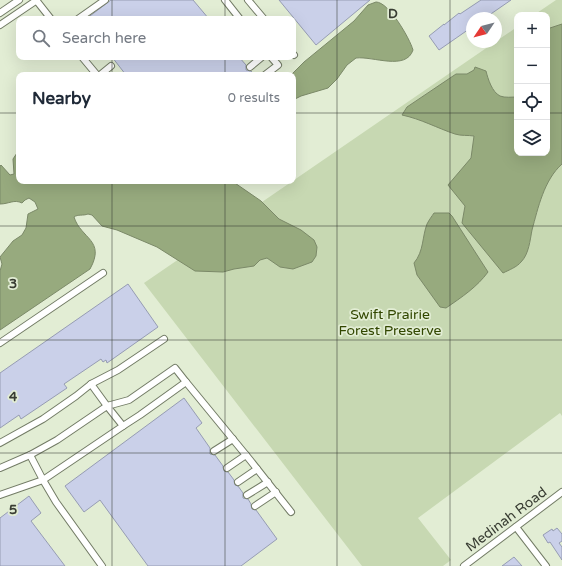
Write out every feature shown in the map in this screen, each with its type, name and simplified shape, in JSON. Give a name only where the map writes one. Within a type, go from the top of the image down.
[{"type":"street","points":[[0,13],[19,0]]},
{"type":"street","points":[[0,25],[37,0],[49,16]]},
{"type":"street","points":[[82,16],[105,0]]},
{"type":"street","points":[[225,0],[238,16]]},
{"type":"street","points":[[248,0],[261,16]]},
{"type":"street","points":[[85,60],[95,72]]},
{"type":"street","points":[[250,67],[258,60]]},
{"type":"street","points":[[269,72],[278,66],[273,60]]},
{"type":"street","points":[[102,72],[111,66]]},
{"type":"street","points":[[0,343],[103,273]]},
{"type":"street","points":[[0,442],[43,419],[91,384],[118,370],[164,338]]},
{"type":"street","points":[[0,468],[30,455],[57,440],[106,406],[129,400],[175,368],[258,469],[291,512]]},
{"type":"street","points":[[0,495],[43,480],[140,415],[186,382]]},
{"type":"street","points":[[91,384],[106,406],[123,426]]},
{"type":"street","points":[[214,451],[232,439]]},
{"type":"street","points":[[30,455],[56,502],[102,566]]},
{"type":"street","points":[[227,468],[246,455]]},
{"type":"street","points":[[238,482],[258,469]]},
{"type":"street","points":[[248,495],[268,482]]},
{"type":"street","points":[[256,506],[276,492]]},
{"type":"street","name":"Medinah Road","points":[[464,566],[562,492]]},
{"type":"street","points":[[516,527],[546,566]]},
{"type":"green space","name":"Swift Prairie Forest Preserve","points":[[556,0],[562,0],[562,416],[560,413],[418,518],[451,560],[443,566],[362,566],[144,283],[288,184],[296,184],[296,179],[486,48],[502,48],[502,37],[514,29],[514,156],[550,156],[550,12],[538,12]]},
{"type":"shaded area","points":[[376,2],[387,8],[393,14],[408,38],[413,50],[409,56],[404,60],[396,61],[356,58],[347,65],[337,79],[328,88],[296,98],[296,72],[294,72],[354,21],[368,5]]},
{"type":"shaded area","points":[[562,24],[562,164],[551,178],[542,195],[532,230],[529,247],[524,259],[513,268],[503,273],[462,223],[465,206],[448,185],[471,158],[474,136],[455,134],[402,115],[407,107],[456,74],[467,74],[474,70],[475,67],[486,71],[491,85],[497,94],[504,97],[514,97],[514,156],[550,156],[550,28]]},
{"type":"shaded area","points":[[16,154],[16,184],[236,184],[261,201],[279,219],[301,230],[314,240],[317,247],[316,256],[312,262],[293,269],[280,267],[267,258],[260,260],[254,266],[223,272],[195,271],[157,247],[117,230],[102,226],[92,215],[88,214],[77,216],[74,217],[77,224],[91,240],[94,246],[94,259],[90,269],[0,330],[0,271],[2,264],[0,257],[13,241],[22,235],[26,228],[28,214],[38,209],[35,202],[29,198],[22,203],[14,202],[0,204],[0,166],[1,165],[10,175],[14,174],[13,159]]},
{"type":"shaded area","points":[[434,213],[449,213],[452,216],[488,272],[474,287],[446,308],[440,307],[417,275],[414,263],[420,254],[427,224]]},
{"type":"building","points":[[111,0],[193,0],[206,16],[90,16]]},
{"type":"building","points":[[279,0],[370,0],[316,45],[296,21],[296,16],[292,16]]},
{"type":"building","points":[[481,0],[511,0],[494,12],[466,12],[466,31],[439,50],[429,36],[459,13],[460,14]]},
{"type":"building","points":[[114,60],[242,60],[246,65],[246,70],[252,72],[124,72]]},
{"type":"building","points":[[128,284],[158,327],[107,363],[106,360],[103,362],[101,359],[64,384],[67,388],[21,419],[19,415],[0,428],[0,373]]},
{"type":"building","points":[[184,398],[202,423],[196,428],[210,448],[210,454],[215,455],[223,466],[224,471],[228,472],[234,480],[235,485],[238,486],[243,493],[243,498],[248,499],[252,509],[256,510],[277,539],[241,566],[148,566],[100,500],[84,512],[65,486]]},
{"type":"building","points":[[29,496],[41,513],[31,521],[65,566],[0,566],[0,518]]},
{"type":"building","points":[[557,528],[562,534],[562,541],[559,543],[562,547],[562,560],[550,542],[548,543],[543,535],[552,529],[553,531]]},
{"type":"building","points":[[514,557],[522,566],[502,566]]}]
